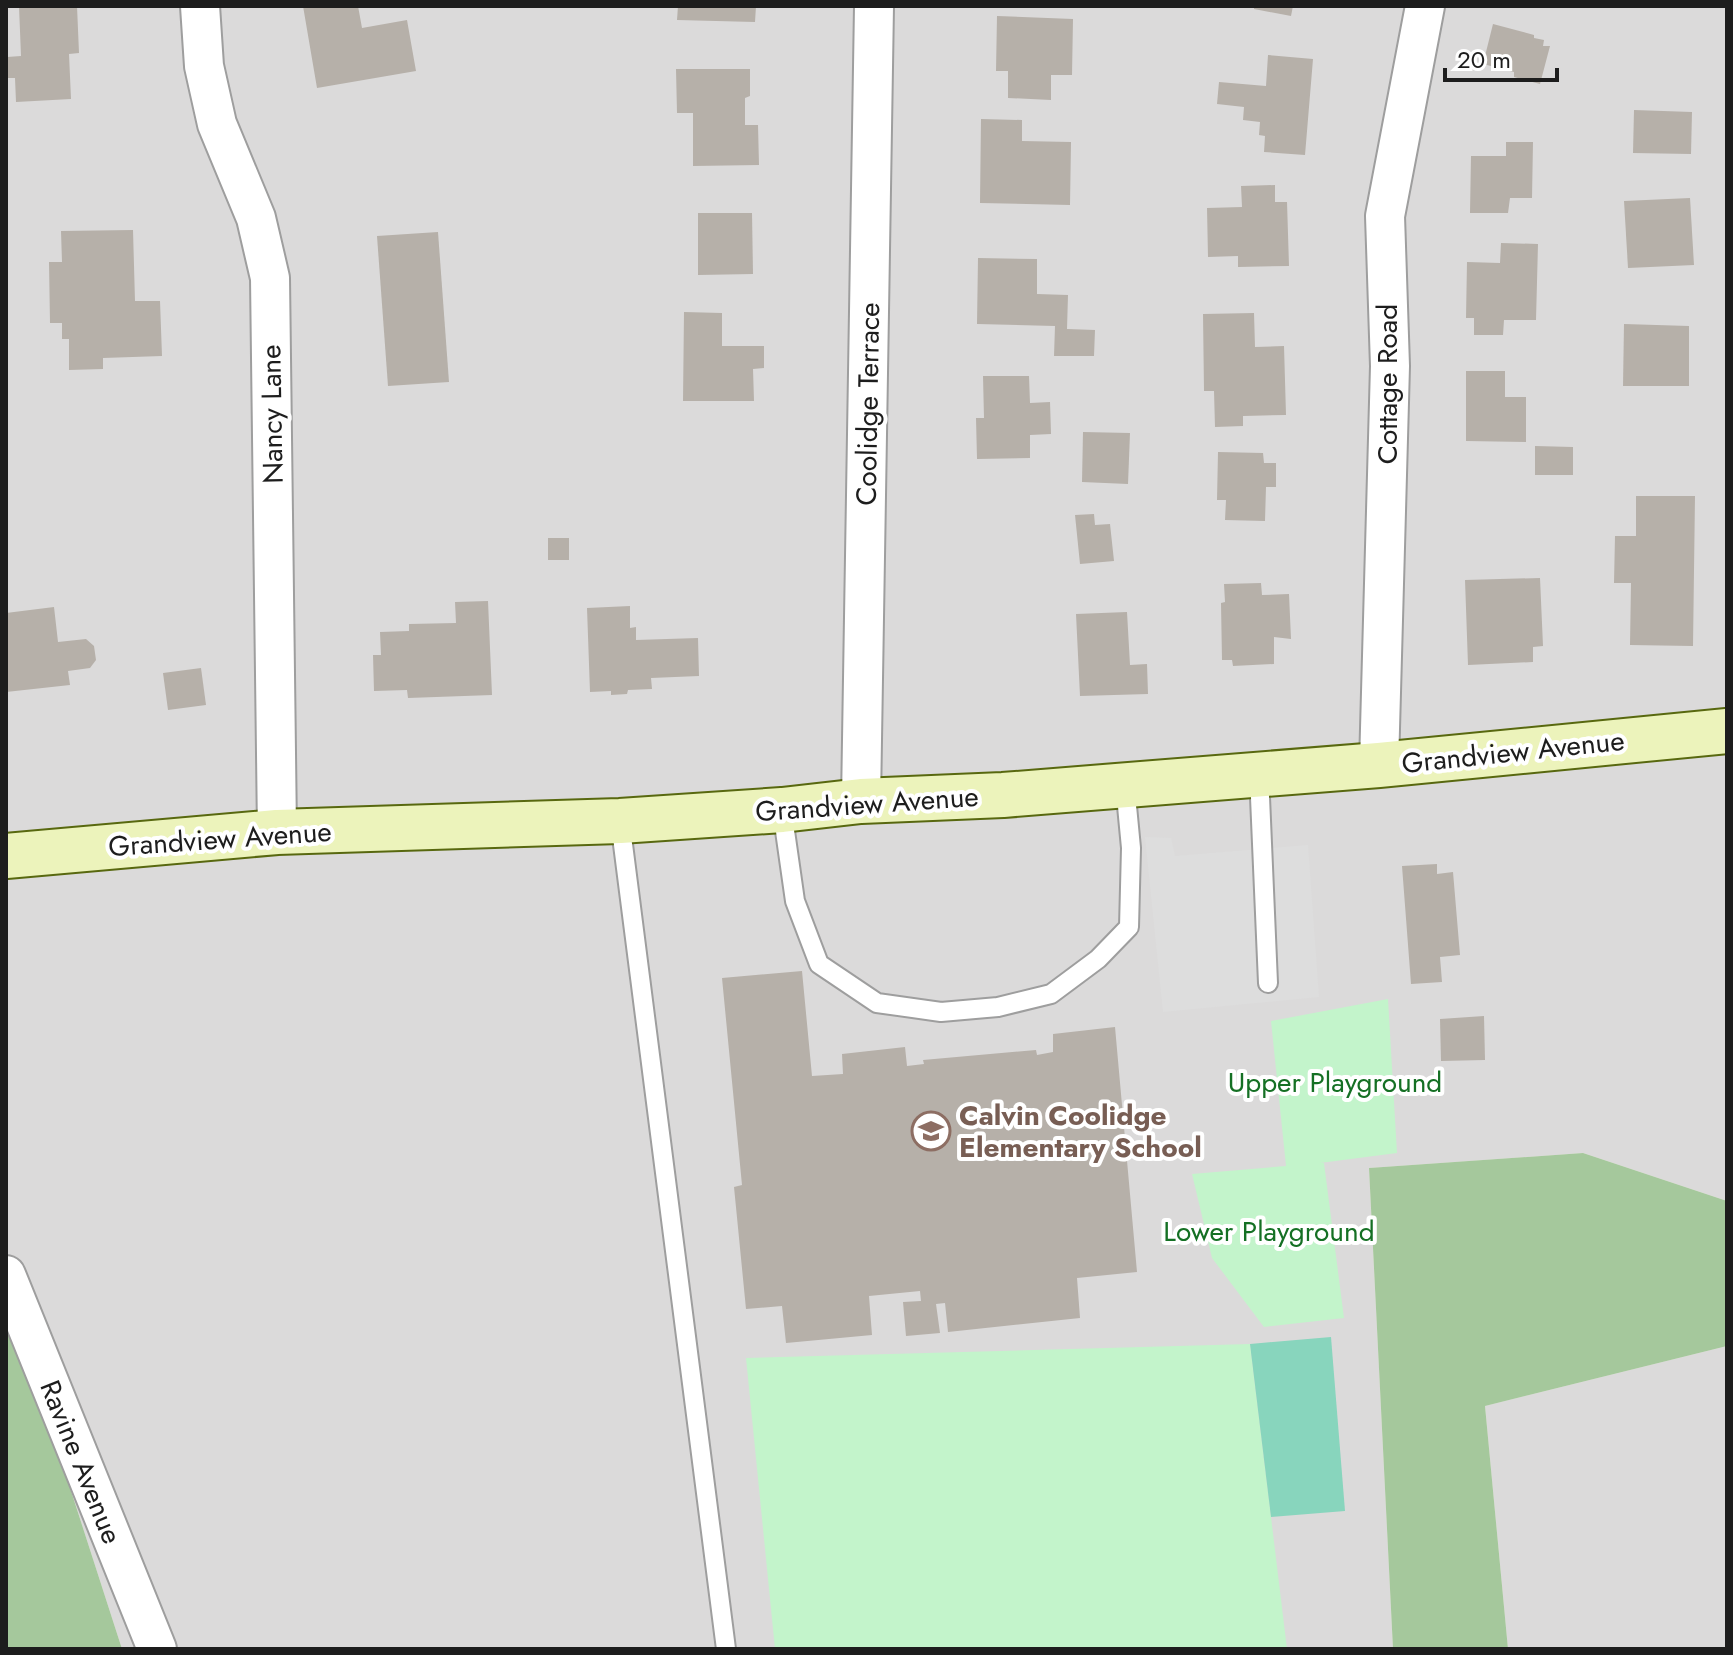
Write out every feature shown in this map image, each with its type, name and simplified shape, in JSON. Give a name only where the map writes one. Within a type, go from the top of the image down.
[{"type":"street","name":"Nancy Lane","points":[[200,6],[204,66],[217,124],[256,218],[270,278],[277,832]]},
{"type":"street","name":"Coolidge Terrace","points":[[861,801],[874,6]]},
{"type":"street","name":"Cottage Road","points":[[1379,765],[1390,366],[1385,216],[1425,6]]},
{"type":"street","name":"Grandview Avenue","points":[[6,856],[277,832],[620,821],[782,810],[861,801],[1003,795],[1379,765],[1727,731]]},
{"type":"street","name":"Ravine Avenue","points":[[6,1275],[157,1649]]},
{"type":"lane","points":[[1259,774],[1268,983]]},
{"type":"lane","points":[[782,810],[795,901],[819,964],[877,1003],[941,1012],[998,1007],[1051,994],[1098,959],[1129,927],[1131,848],[1125,785]]},
{"type":"lane","points":[[620,821],[726,1649]]},
{"type":"shaded area","points":[[6,6],[1727,6],[1727,1201],[1583,1153],[1369,1168],[1393,1649],[122,1649],[12,1308],[6,1250]]},
{"type":"shaded area","points":[[1145,837],[1171,838],[1175,856],[1308,845],[1319,997],[1163,1012]]},
{"type":"shaded area","points":[[1727,1346],[1727,1649],[1508,1649],[1485,1406]]},
{"type":"green space","points":[[1388,999],[1397,1153],[1320,1163],[1324,1163],[1344,1318],[1264,1327],[1212,1258],[1192,1174],[1286,1166],[1271,1021]]},
{"type":"green space","points":[[1583,1153],[1727,1201],[1727,1346],[1485,1406],[1508,1649],[1393,1649],[1369,1168]]},
{"type":"green space","points":[[6,1250],[12,1308],[122,1649],[6,1649]]},
{"type":"green space","points":[[1331,1337],[1345,1511],[1271,1517],[1250,1344]]},
{"type":"green space","points":[[1250,1344],[1287,1649],[775,1649],[746,1358]]},
{"type":"building","points":[[19,6],[77,6],[79,53],[69,54],[71,99],[16,102],[15,78],[8,78],[7,57],[21,56]]},
{"type":"building","points":[[303,6],[358,6],[362,28],[407,20],[416,71],[317,88]]},
{"type":"building","points":[[678,6],[756,6],[755,22],[677,20]]},
{"type":"building","points":[[1254,6],[1293,6],[1291,16],[1254,9]]},
{"type":"building","points":[[997,16],[1073,19],[1072,75],[1051,75],[1051,100],[1008,98],[1008,71],[996,71]]},
{"type":"building","points":[[1493,24],[1534,35],[1534,38],[1544,40],[1543,46],[1550,46],[1540,84],[1514,77],[1514,72],[1483,64]]},
{"type":"building","points":[[1268,55],[1313,59],[1305,155],[1264,152],[1265,136],[1259,135],[1260,122],[1243,120],[1244,107],[1217,104],[1219,82],[1266,86]]},
{"type":"building","points":[[676,69],[750,69],[750,96],[745,98],[745,125],[758,125],[759,165],[693,166],[693,113],[677,113]]},
{"type":"building","points":[[1634,110],[1692,112],[1691,154],[1633,153]]},
{"type":"building","points":[[981,119],[1022,120],[1022,141],[1071,142],[1070,205],[980,203]]},
{"type":"building","points":[[1506,142],[1533,142],[1532,198],[1510,198],[1508,213],[1470,213],[1471,156],[1506,156]]},
{"type":"building","points":[[1275,185],[1275,202],[1287,202],[1289,266],[1238,267],[1238,256],[1208,257],[1207,208],[1242,207],[1241,186]]},
{"type":"building","points":[[1690,198],[1694,265],[1628,268],[1624,201]]},
{"type":"building","points":[[698,213],[752,213],[753,274],[698,275]]},
{"type":"building","points":[[133,230],[135,301],[160,301],[162,356],[103,358],[103,369],[69,370],[69,339],[62,339],[62,323],[50,323],[49,262],[62,262],[61,231]]},
{"type":"building","points":[[438,232],[449,382],[388,386],[377,236]]},
{"type":"building","points":[[1501,243],[1538,244],[1536,320],[1504,320],[1503,335],[1474,335],[1474,318],[1466,318],[1467,262],[1500,263]]},
{"type":"building","points":[[978,258],[1037,259],[1037,294],[1068,295],[1067,329],[1095,330],[1094,356],[1054,356],[1055,326],[977,324]]},
{"type":"building","points":[[684,312],[722,313],[722,346],[764,346],[764,368],[753,369],[754,401],[683,401]]},
{"type":"building","points":[[1254,313],[1255,347],[1284,346],[1286,415],[1243,416],[1243,426],[1215,427],[1214,391],[1204,391],[1203,314]]},
{"type":"building","points":[[1624,324],[1689,326],[1689,386],[1623,386]]},
{"type":"building","points":[[1466,371],[1505,371],[1505,397],[1526,397],[1526,442],[1466,441]]},
{"type":"building","points":[[983,376],[1029,376],[1030,403],[1050,402],[1051,434],[1030,435],[1030,458],[977,459],[976,418],[984,418]]},
{"type":"building","points":[[1083,432],[1130,433],[1128,484],[1082,482]]},
{"type":"building","points":[[1535,446],[1573,447],[1573,475],[1535,475]]},
{"type":"building","points":[[1218,452],[1263,453],[1264,463],[1276,463],[1276,487],[1266,487],[1265,521],[1225,520],[1226,500],[1217,500]]},
{"type":"building","points":[[1636,496],[1695,496],[1693,646],[1630,645],[1631,583],[1614,583],[1615,536],[1636,536]]},
{"type":"building","points":[[1094,514],[1095,525],[1110,524],[1114,561],[1080,564],[1075,515]]},
{"type":"building","points":[[548,538],[569,538],[569,560],[548,560]]},
{"type":"building","points":[[1540,578],[1543,646],[1533,647],[1533,662],[1468,665],[1465,580]]},
{"type":"building","points":[[1261,583],[1262,595],[1289,594],[1291,639],[1274,637],[1274,664],[1233,666],[1232,660],[1222,660],[1221,603],[1225,602],[1224,584]]},
{"type":"building","points":[[488,601],[492,695],[408,698],[407,690],[374,691],[373,655],[381,655],[380,632],[409,631],[409,624],[456,623],[455,602]]},
{"type":"building","points":[[630,606],[630,628],[636,627],[636,640],[698,638],[699,676],[651,678],[652,689],[628,690],[627,694],[590,692],[587,608]]},
{"type":"building","points":[[54,607],[58,642],[86,639],[94,646],[96,660],[90,668],[68,671],[70,685],[6,692],[6,613]]},
{"type":"building","points":[[1127,612],[1130,665],[1147,664],[1148,694],[1080,696],[1076,614]]},
{"type":"building","points":[[201,668],[206,705],[168,710],[163,673]]},
{"type":"building","points":[[1437,864],[1437,874],[1453,872],[1460,955],[1440,957],[1442,982],[1411,984],[1402,866]]},
{"type":"building","name":"Calvin Coolidge Elementary School","points":[[802,971],[812,1076],[843,1074],[842,1054],[905,1047],[907,1066],[924,1064],[923,1060],[1036,1050],[1037,1055],[1053,1052],[1053,1034],[1115,1027],[1137,1272],[1077,1278],[1080,1318],[948,1332],[945,1303],[936,1304],[940,1333],[906,1336],[903,1302],[921,1301],[920,1291],[869,1296],[872,1335],[786,1343],[782,1306],[746,1309],[734,1187],[742,1185],[722,978]]},
{"type":"building","points":[[1484,1016],[1485,1060],[1441,1061],[1440,1019]]},
{"type":"place","name":"Calvin Coolidge Elementary School","points":[[931,1131]]},
{"type":"park label","name":"Upper Playground","points":[[1335,1082]]},
{"type":"park label","name":"Lower Playground","points":[[1269,1231]]}]
